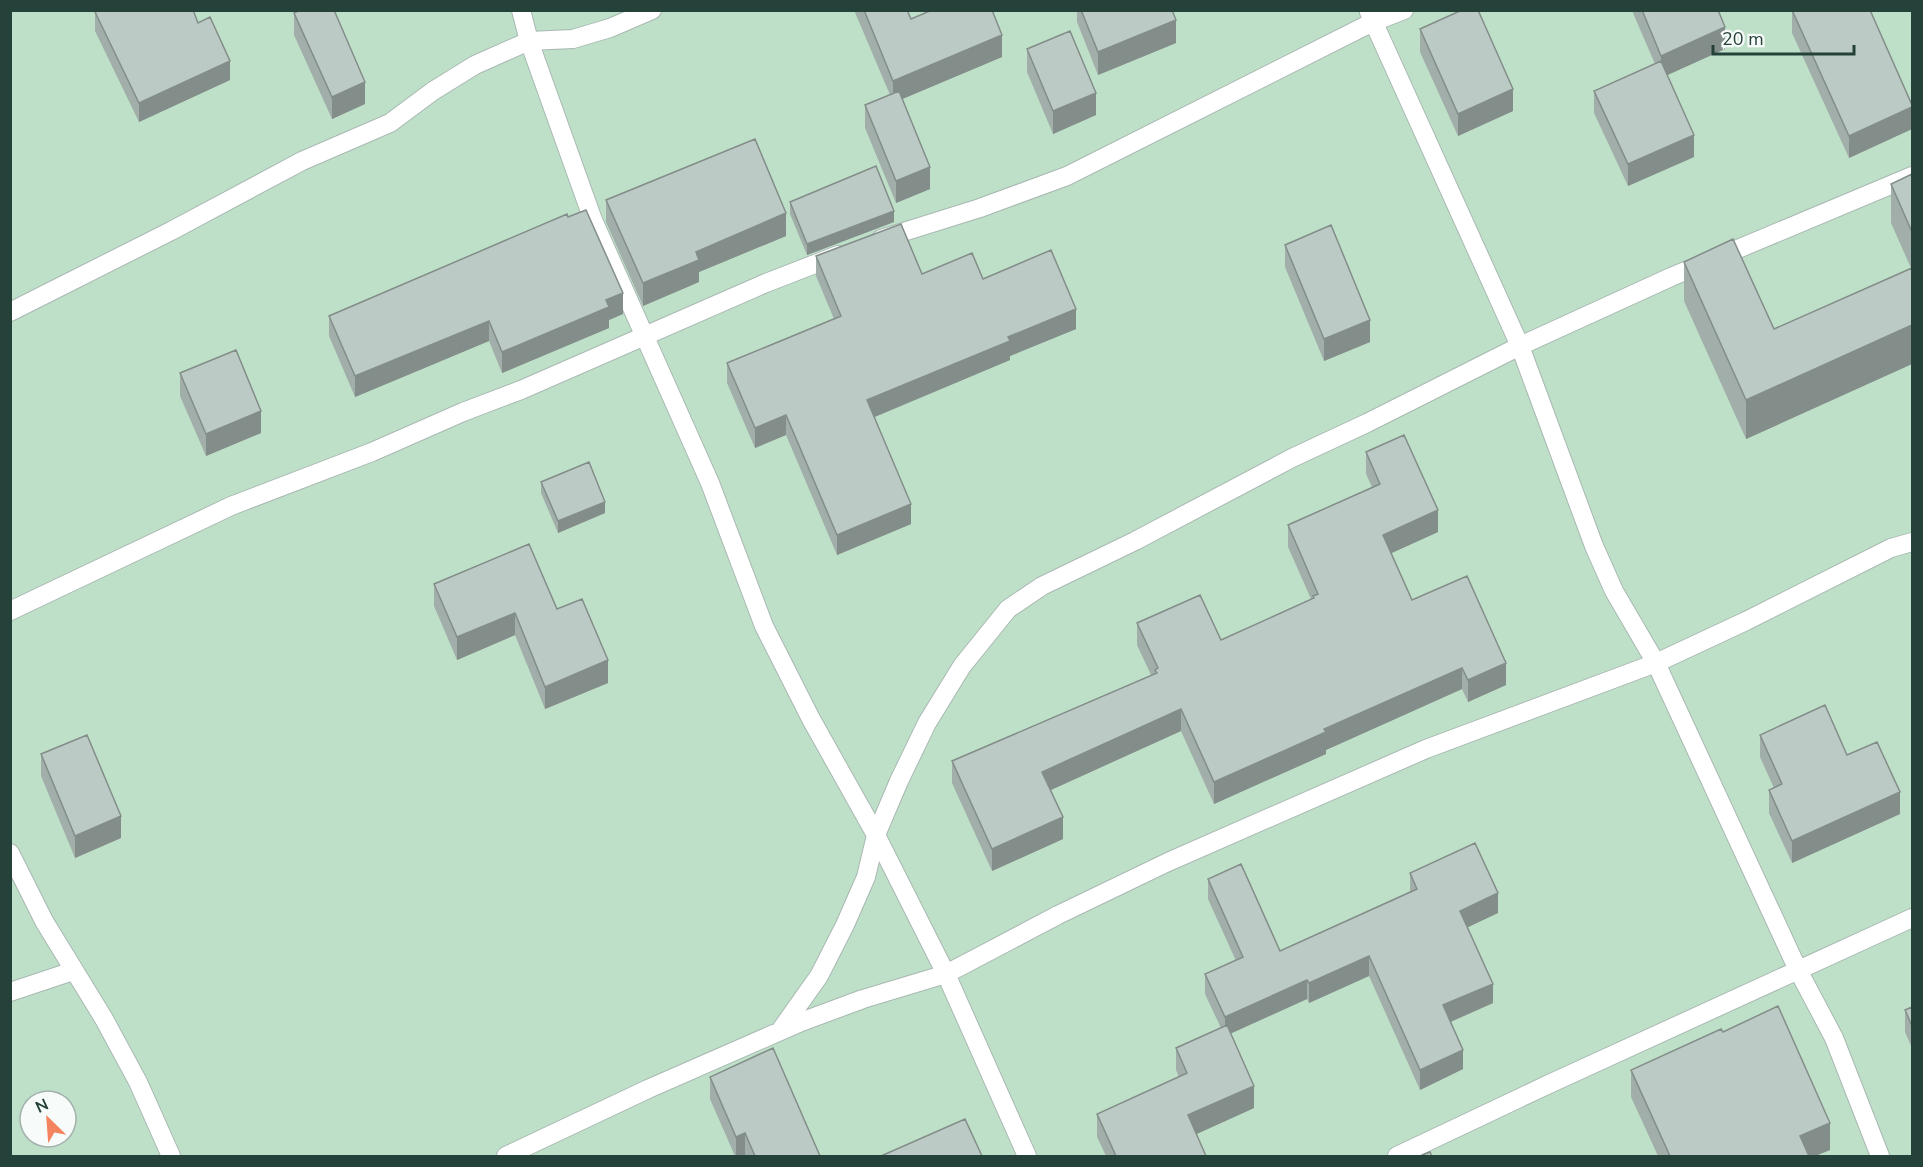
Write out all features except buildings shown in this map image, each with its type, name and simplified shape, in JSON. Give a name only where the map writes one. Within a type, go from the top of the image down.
[{"type":"street","points":[[521,10],[529,41],[593,220],[710,483],[764,626],[811,719],[876,835],[946,974],[1027,1156]]},
{"type":"street","points":[[10,312],[171,231],[302,161],[390,123],[432,91],[476,65],[529,41],[573,39],[610,28],[652,10]]},
{"type":"street","points":[[10,611],[231,506],[372,452],[463,412],[521,390],[766,283],[897,233],[980,208],[1067,176],[1371,16],[1404,10]]},
{"type":"street","points":[[1371,16],[1520,346],[1594,546],[1614,591],[1656,663],[1798,970],[1834,1038],[1880,1156]]},
{"type":"street","points":[[780,1031],[819,976],[845,925],[866,877],[876,835],[927,723],[962,666],[1008,609],[1042,586],[1520,346],[1671,277],[1912,176]]},
{"type":"street","points":[[506,1156],[648,1089],[780,1031],[863,999],[946,974],[1068,910],[1284,810],[1426,749],[1656,663],[1746,621],[1891,548],[1912,542]]},
{"type":"street","points":[[10,853],[44,921],[104,1019],[138,1082],[171,1156]]},
{"type":"street","points":[[1397,1156],[1912,918]]},
{"type":"street","points":[[10,992],[73,971]]},
{"type":"green space","points":[[10,11],[1912,11],[1912,1156],[11,1156]]}]
